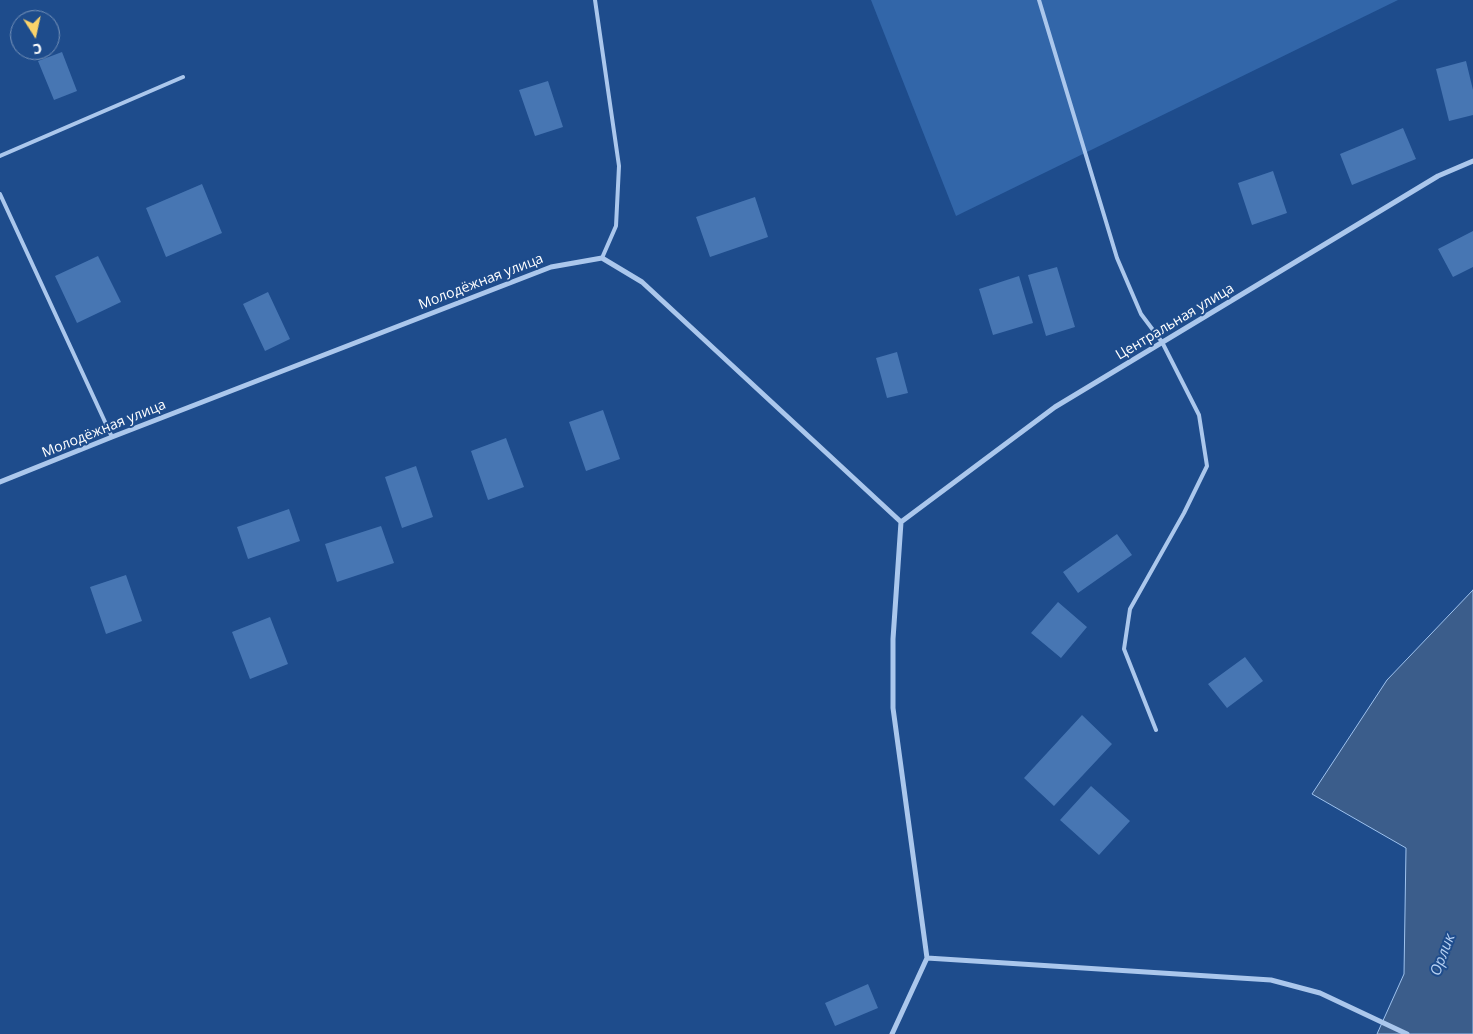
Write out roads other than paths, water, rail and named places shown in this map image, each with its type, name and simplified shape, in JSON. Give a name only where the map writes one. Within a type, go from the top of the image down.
[{"type":"street","name":"Центральная улица","points":[[901,522],[1055,407],[1438,176],[1473,161]]},
{"type":"street","name":"Молодёжная улица","points":[[0,482],[112,436],[551,267],[602,258]]},
{"type":"street","points":[[602,258],[642,282],[901,522],[893,639],[893,708],[927,958],[892,1034]]},
{"type":"street","points":[[927,958],[1270,980],[1320,992],[1407,1034]]},
{"type":"lane","points":[[595,0],[619,166],[616,226],[602,258]]},
{"type":"lane","points":[[1040,0],[1117,258],[1141,314],[1162,342],[1199,415],[1207,466],[1184,513],[1130,609],[1124,649],[1156,730]]},
{"type":"lane","points":[[0,156],[182,77]]},
{"type":"lane","points":[[0,194],[112,436]]},
{"type":"water","name":"Орлик","points":[[1473,590],[1473,1034],[1377,1034],[1404,974],[1406,848],[1312,794],[1387,680]]}]
